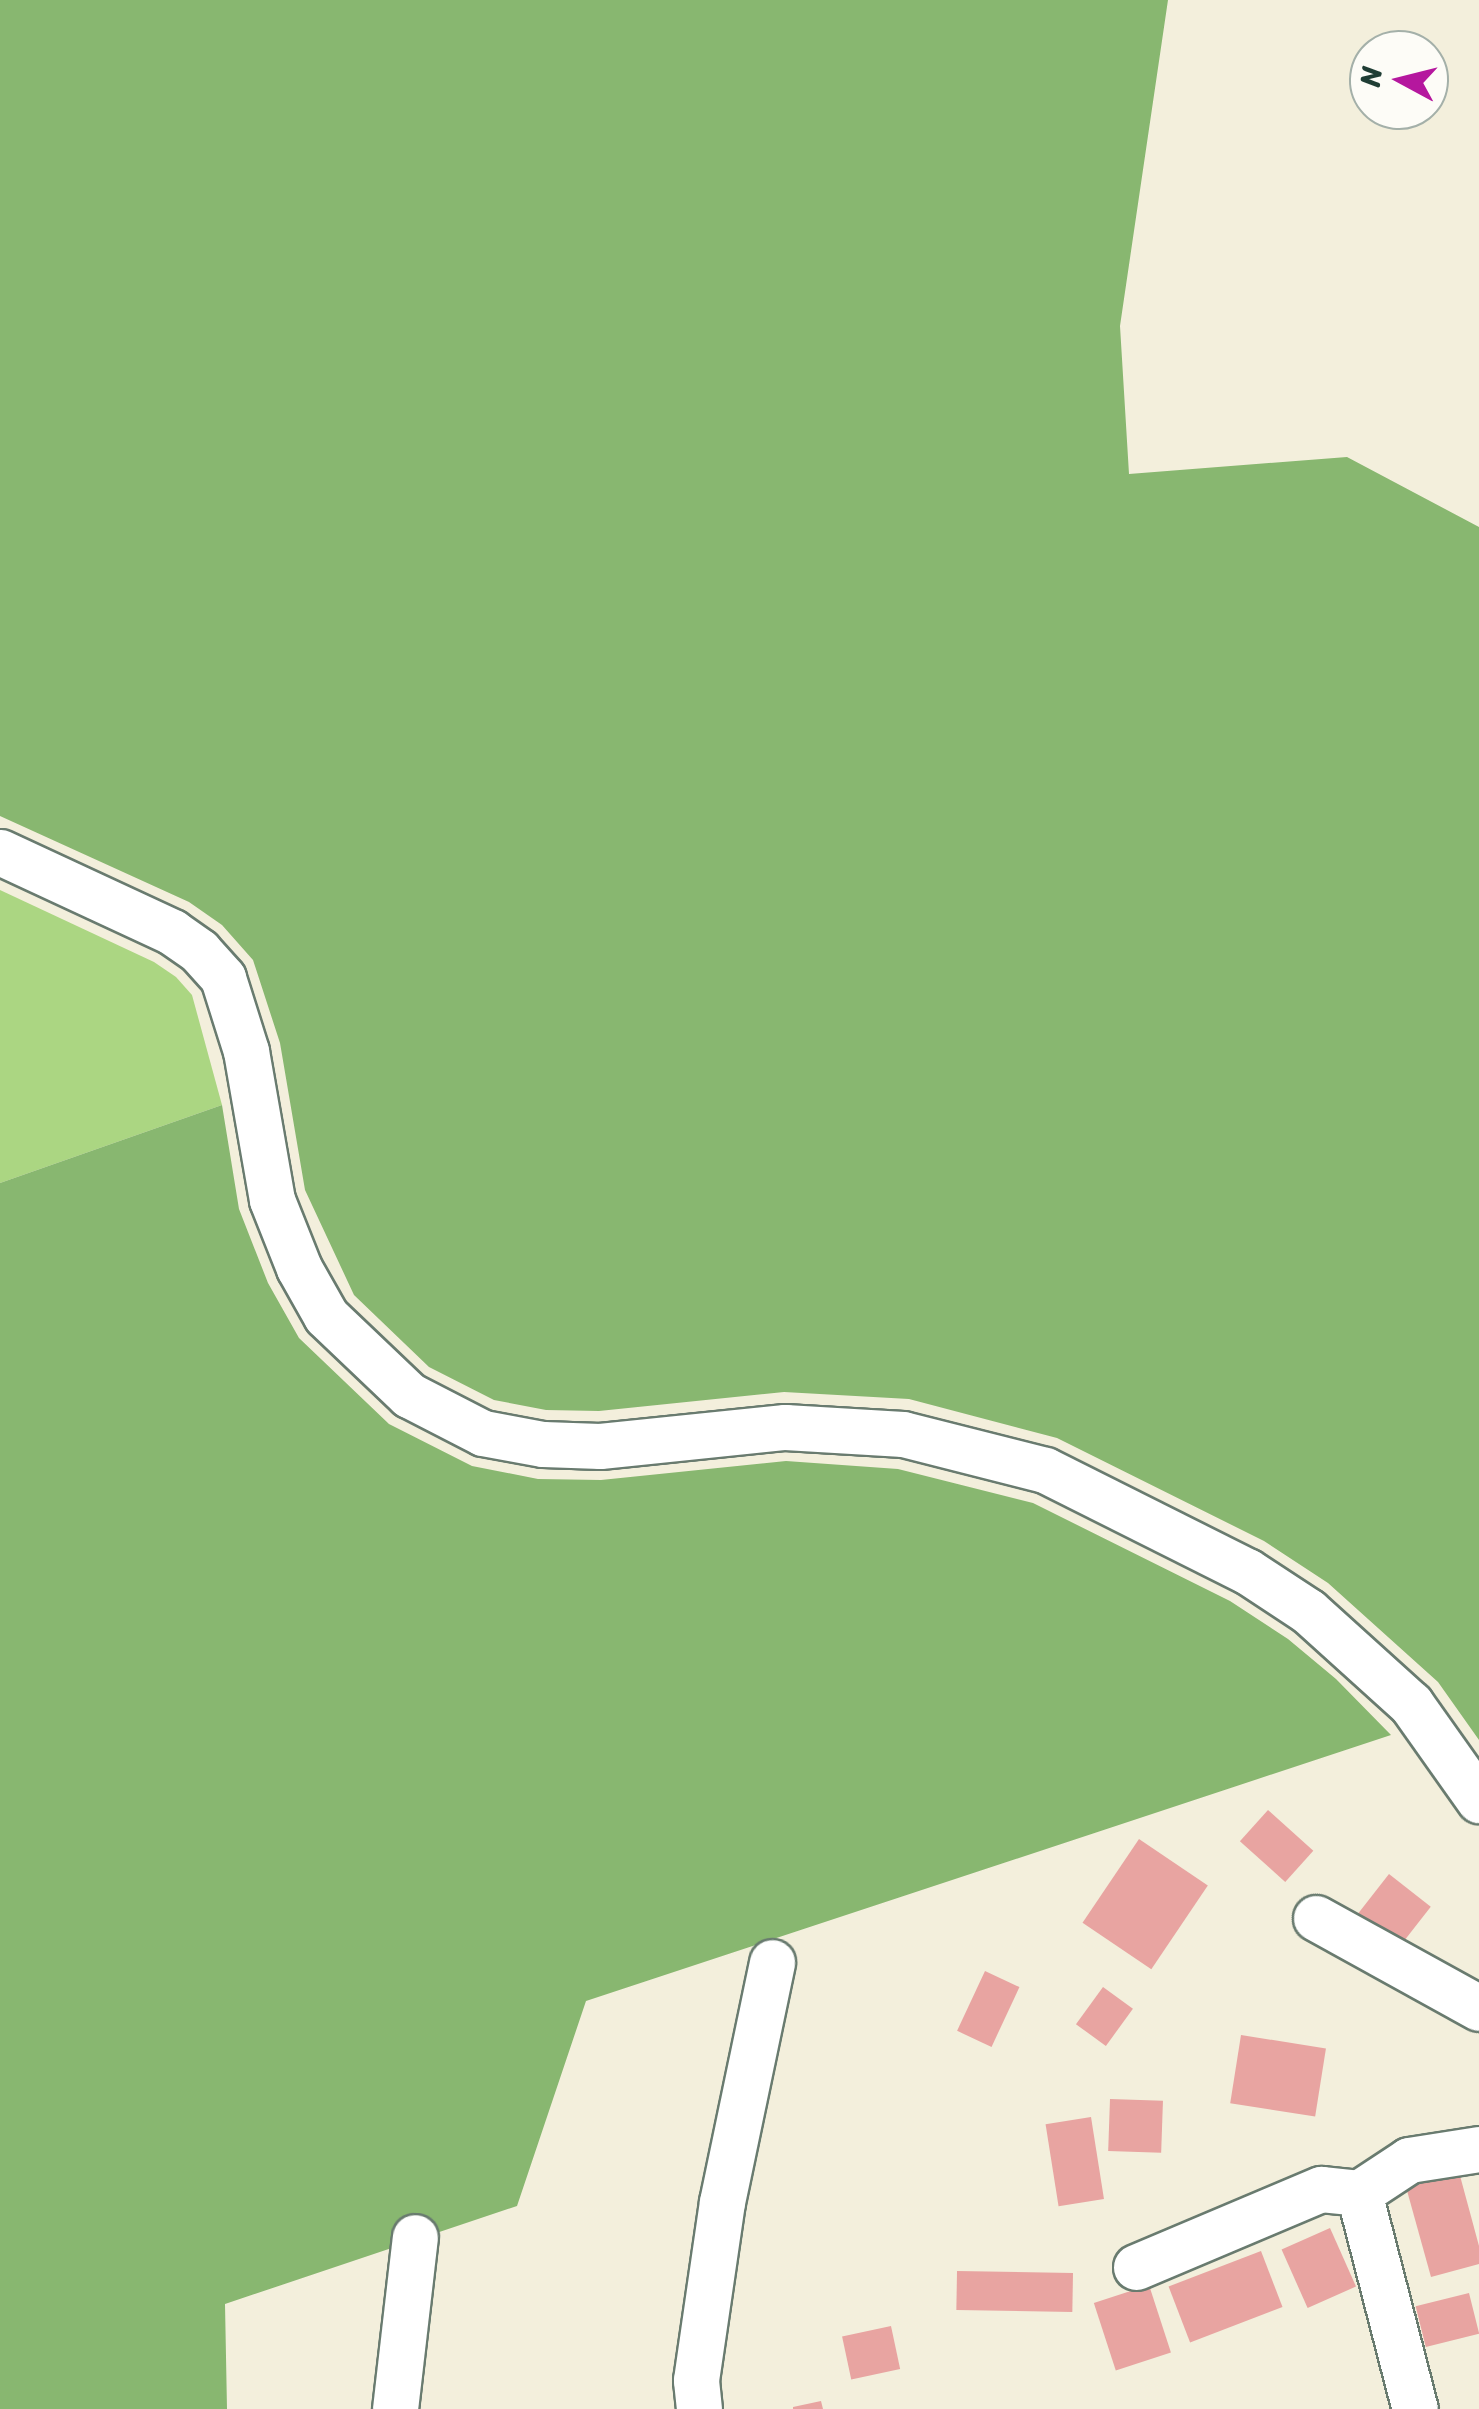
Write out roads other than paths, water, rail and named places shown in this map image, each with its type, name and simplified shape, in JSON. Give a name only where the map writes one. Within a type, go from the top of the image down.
[{"type":"street","points":[[0,852],[172,932],[199,951],[222,978],[246,1051],[272,1200],[299,1268],[326,1316],[409,1395],[483,1433],[543,1444],[600,1446],[785,1427],[903,1434],[1045,1470],[1247,1570],[1308,1612],[1411,1704],[1479,1800]]},
{"type":"street","points":[[1316,1918],[1479,2008]]},
{"type":"street","points":[[699,2409],[696,2380],[722,2202],[772,1962]]},
{"type":"street","points":[[1136,2267],[1321,2189],[1359,2193],[1409,2160],[1479,2149]]},
{"type":"street","points":[[1359,2193],[1414,2409]]},
{"type":"street","points":[[395,2409],[415,2237]]}]
